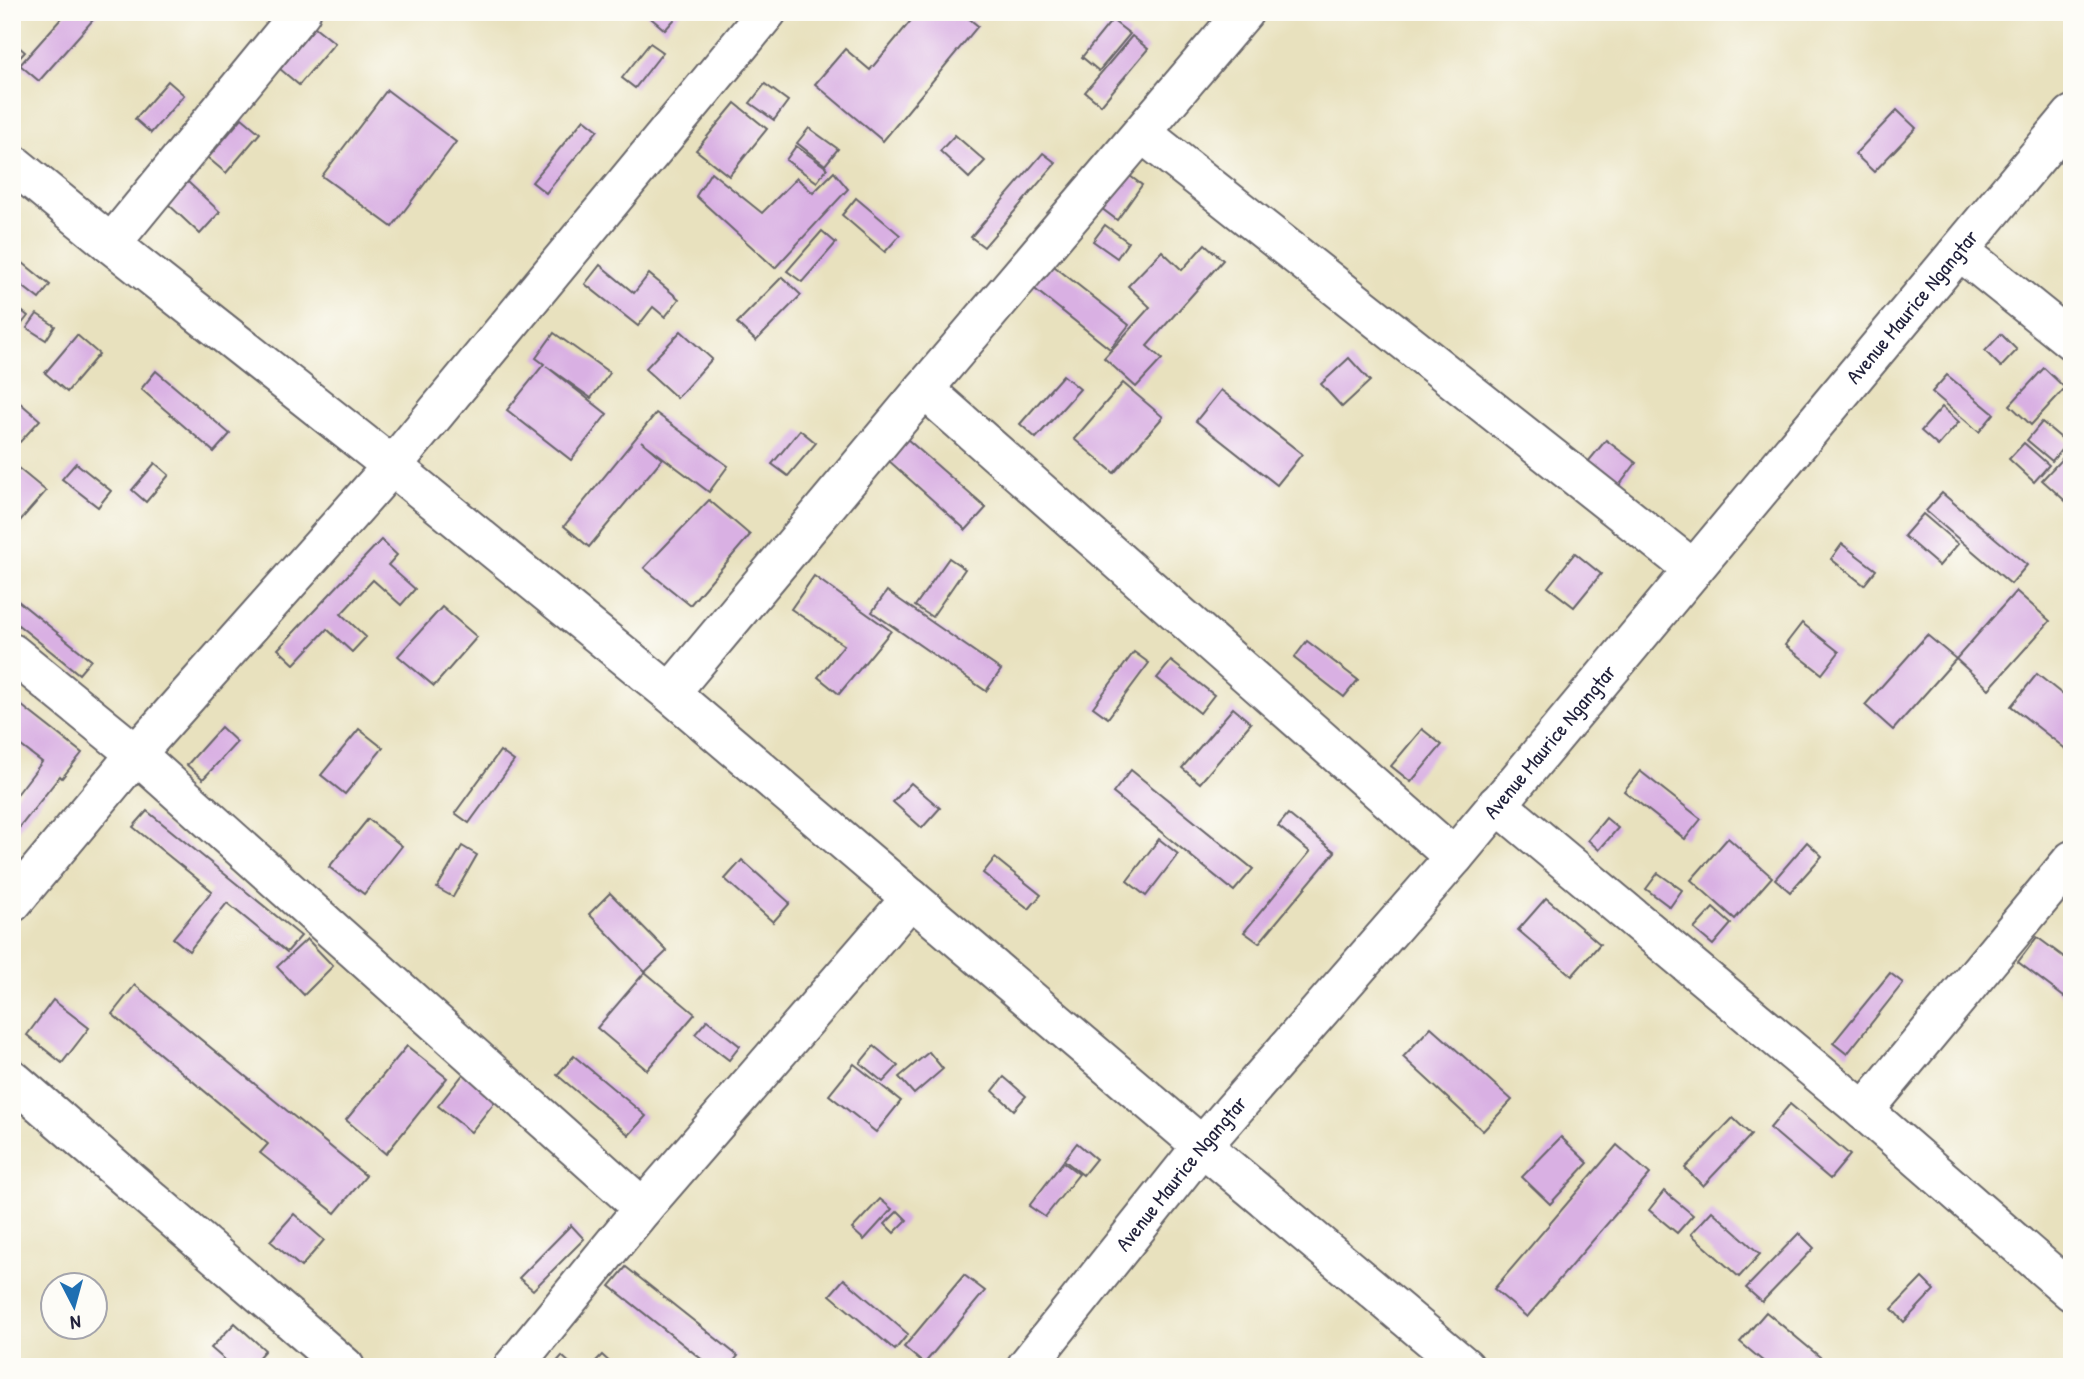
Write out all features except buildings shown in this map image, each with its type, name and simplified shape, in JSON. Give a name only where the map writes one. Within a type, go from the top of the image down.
[{"type":"street","points":[[111,244],[301,12]]},
{"type":"street","points":[[12,903],[136,754],[392,466],[766,12]]},
{"type":"street","points":[[670,693],[1244,12]]},
{"type":"street","name":"Avenue Maurice Ngangtar","points":[[1026,1367],[1202,1146],[1454,857],[2072,115]]},
{"type":"street","points":[[1142,133],[1693,569]]},
{"type":"street","points":[[12,163],[392,466],[670,693],[1465,1367]]},
{"type":"street","points":[[1960,251],[2072,341]]},
{"type":"street","points":[[924,389],[1454,857]]},
{"type":"street","points":[[12,653],[136,754],[643,1208]]},
{"type":"street","points":[[1497,804],[1864,1111],[2072,1292]]},
{"type":"street","points":[[1864,1111],[2072,860]]},
{"type":"street","points":[[513,1367],[643,1208],[911,898]]},
{"type":"street","points":[[12,1079],[345,1367]]}]
